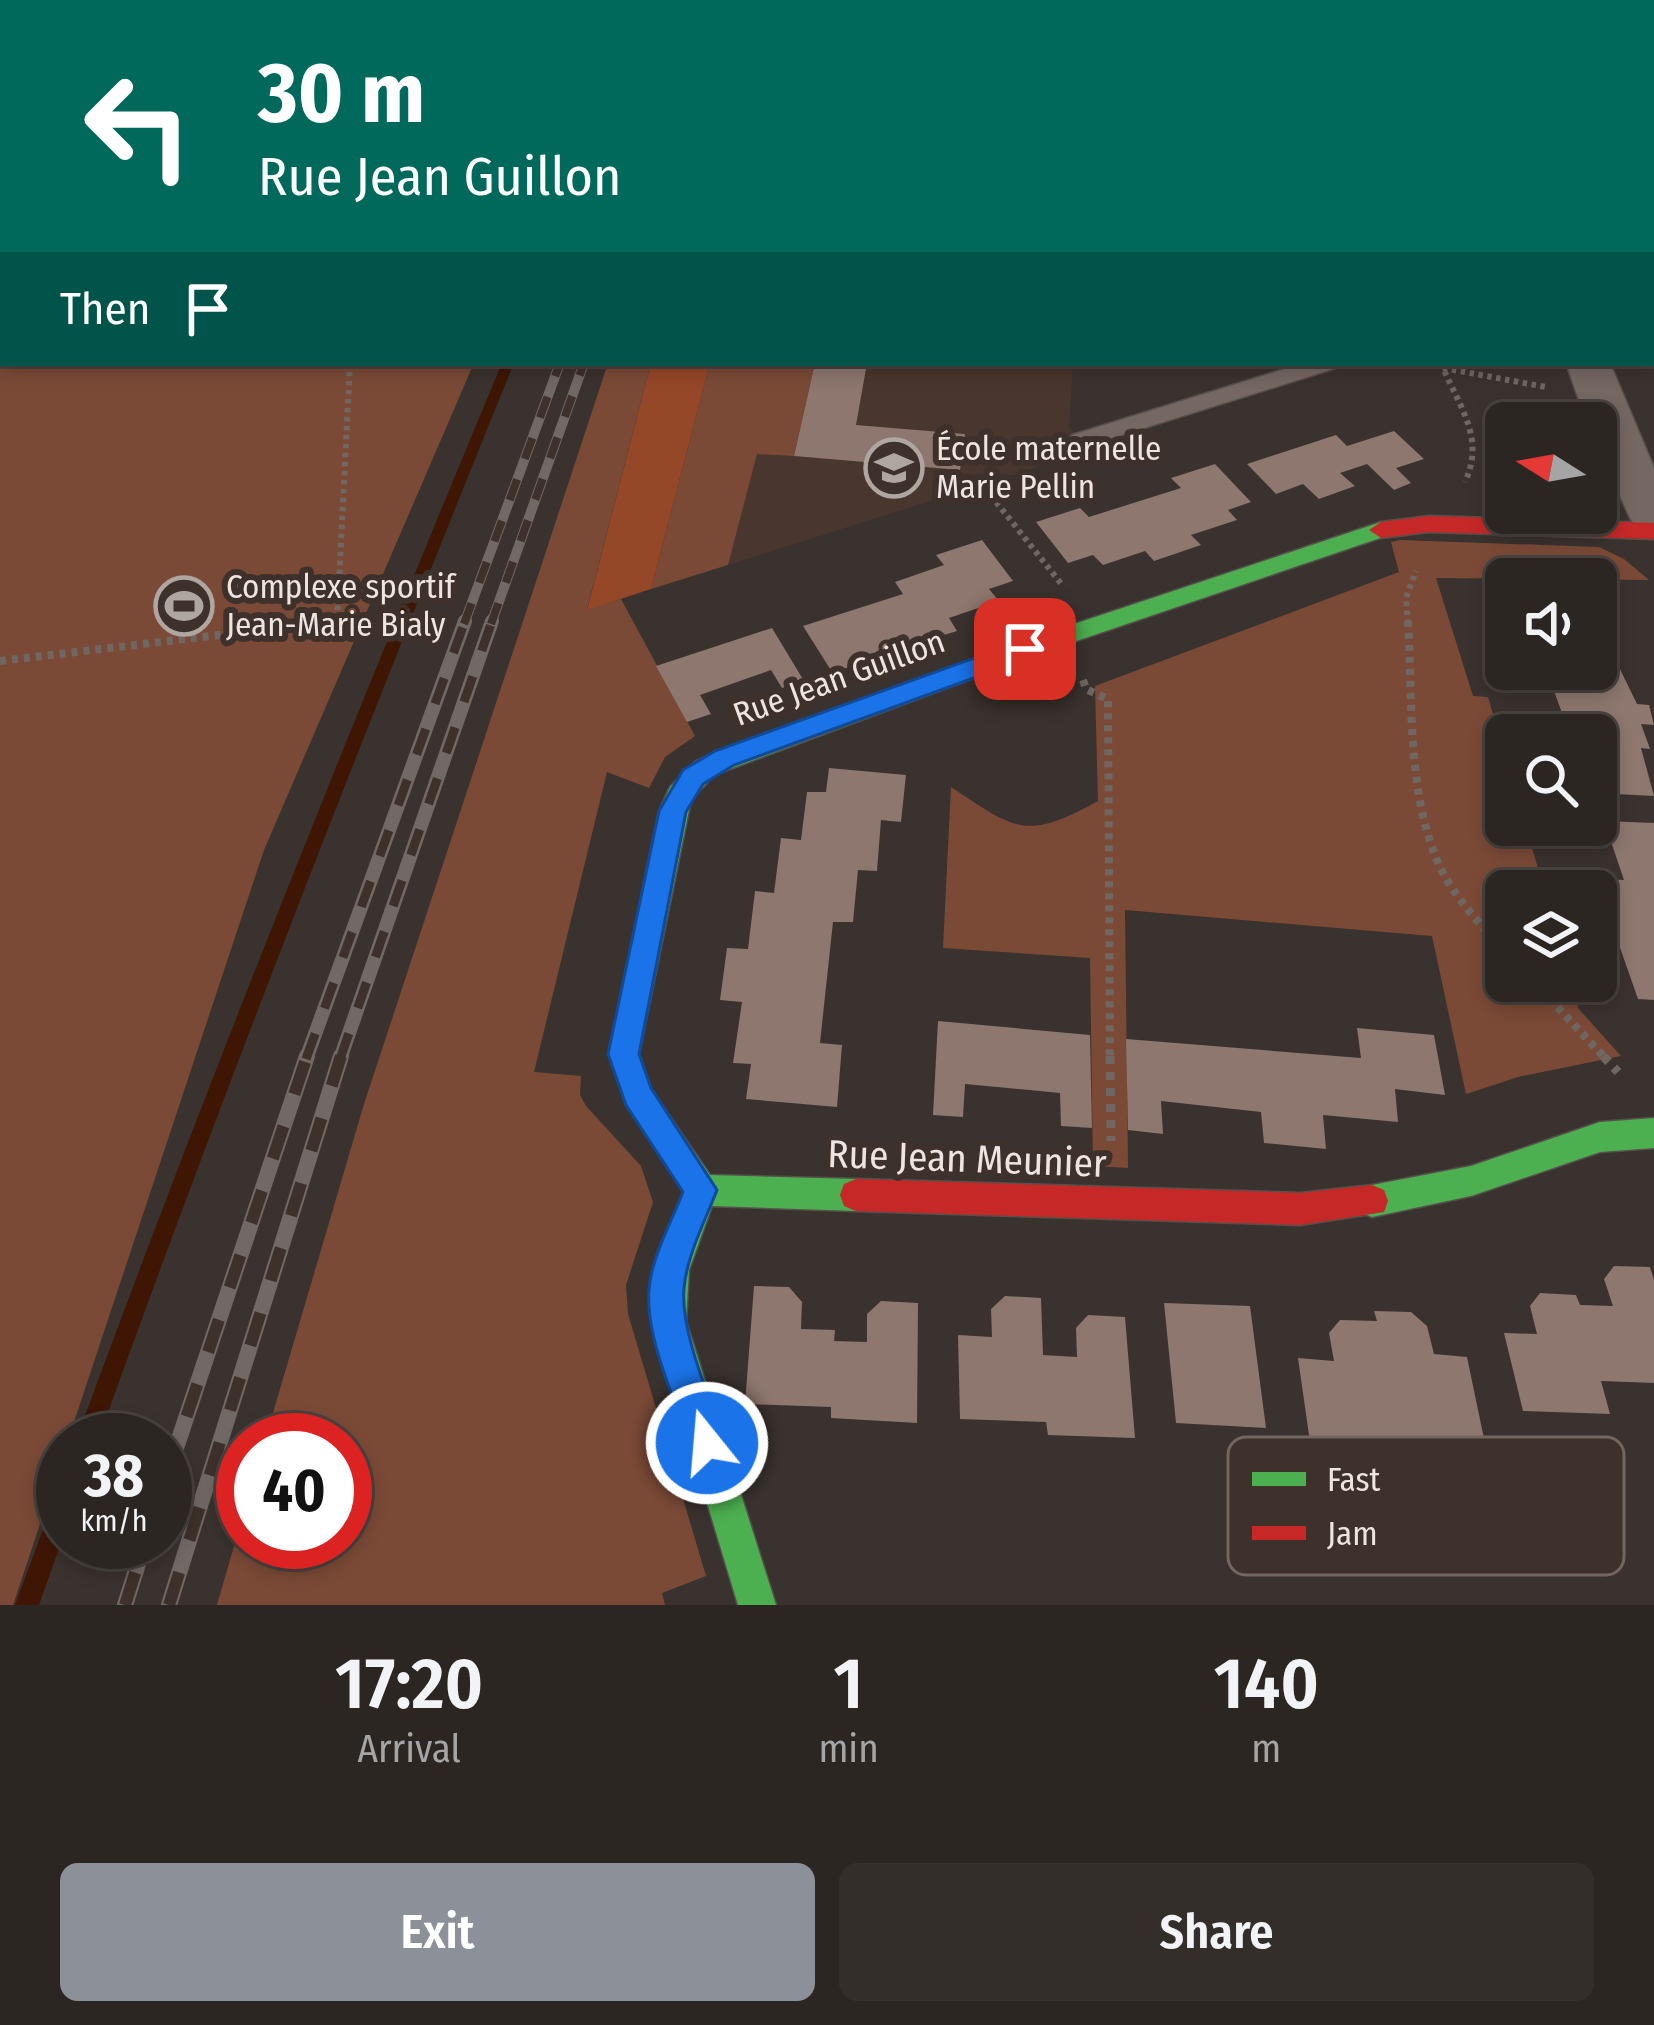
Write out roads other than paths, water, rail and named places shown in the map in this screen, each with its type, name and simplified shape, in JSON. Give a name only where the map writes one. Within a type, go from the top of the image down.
[{"type":"street","points":[[1594,382],[1654,518]]},
{"type":"street","name":"Rue Jean Guillon","points":[[701,1190],[637,1095],[624,1054],[673,811],[693,777],[724,758],[1333,540],[1429,524],[1654,531]]},
{"type":"street","name":"Rue Jean Meunier","points":[[701,1190],[1300,1209],[1362,1205],[1471,1181],[1600,1138],[1654,1133]]},
{"type":"street","points":[[701,1190],[670,1267],[669,1321],[758,1605]]},
{"type":"lane","points":[[1082,440],[1318,366]]},
{"type":"waterway","points":[[97,1413],[291,899],[507,366]]},
{"type":"waterway","points":[[27,1605],[40,1569]]},
{"type":"railway","points":[[464,624],[559,366]]},
{"type":"railway","points":[[491,624],[583,366]]},
{"type":"railway","points":[[306,1059],[465,621]]},
{"type":"railway","points":[[341,1057],[492,621]]},
{"type":"railway","points":[[188,1413],[307,1056]]},
{"type":"railway","points":[[169,1605],[341,1057]]},
{"type":"railway","points":[[125,1605],[136,1569]]},
{"type":"place","name":"École maternelle Marie Pellin","points":[[894,468]]},
{"type":"place","name":"Complexe sportif Jean-Marie Bialy","points":[[184,606]]}]
